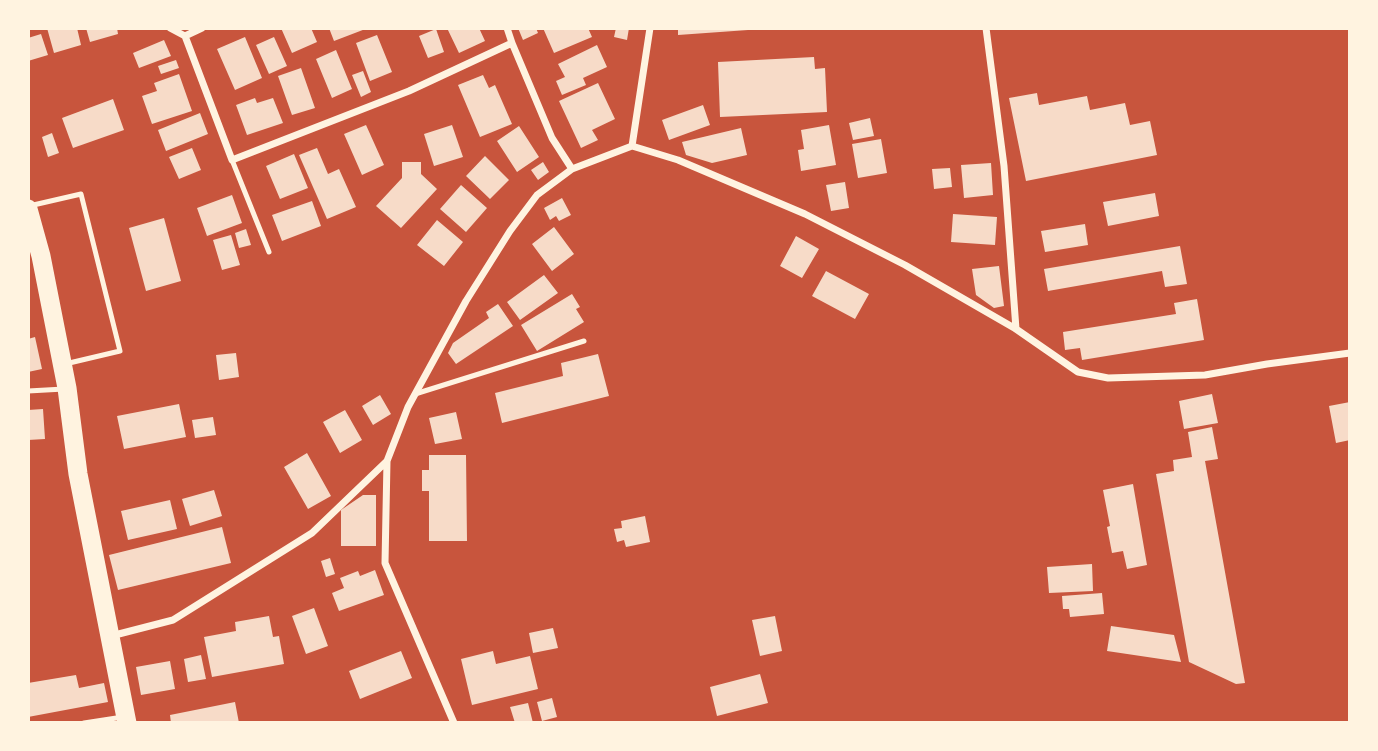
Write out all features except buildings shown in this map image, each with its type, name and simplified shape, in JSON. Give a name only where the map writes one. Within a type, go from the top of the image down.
[{"type":"highway","points":[[28,208],[41,256],[67,388],[78,474],[127,719]]},
{"type":"street","points":[[170,28],[185,36],[232,160],[409,91],[512,43]]},
{"type":"street","points":[[185,36],[202,28]]},
{"type":"street","points":[[507,28],[552,138],[572,169]]},
{"type":"street","points":[[632,146],[650,28]]},
{"type":"street","points":[[986,28],[1004,166],[1016,329]]},
{"type":"street","points":[[454,723],[385,563],[387,461],[415,394],[466,302],[510,231],[537,195],[572,169],[632,146],[678,160],[805,215],[905,265],[1016,329],[1078,372],[1108,378],[1205,375],[1350,353]]},
{"type":"street","points":[[109,636],[173,620],[312,533],[387,461]]},
{"type":"lane","points":[[232,160],[269,252]]},
{"type":"lane","points":[[28,208],[80,194],[120,351],[62,365]]},
{"type":"lane","points":[[415,394],[584,341]]},
{"type":"lane","points":[[28,391],[67,388]]},
{"type":"lane","points":[[84,723],[127,719]]}]
